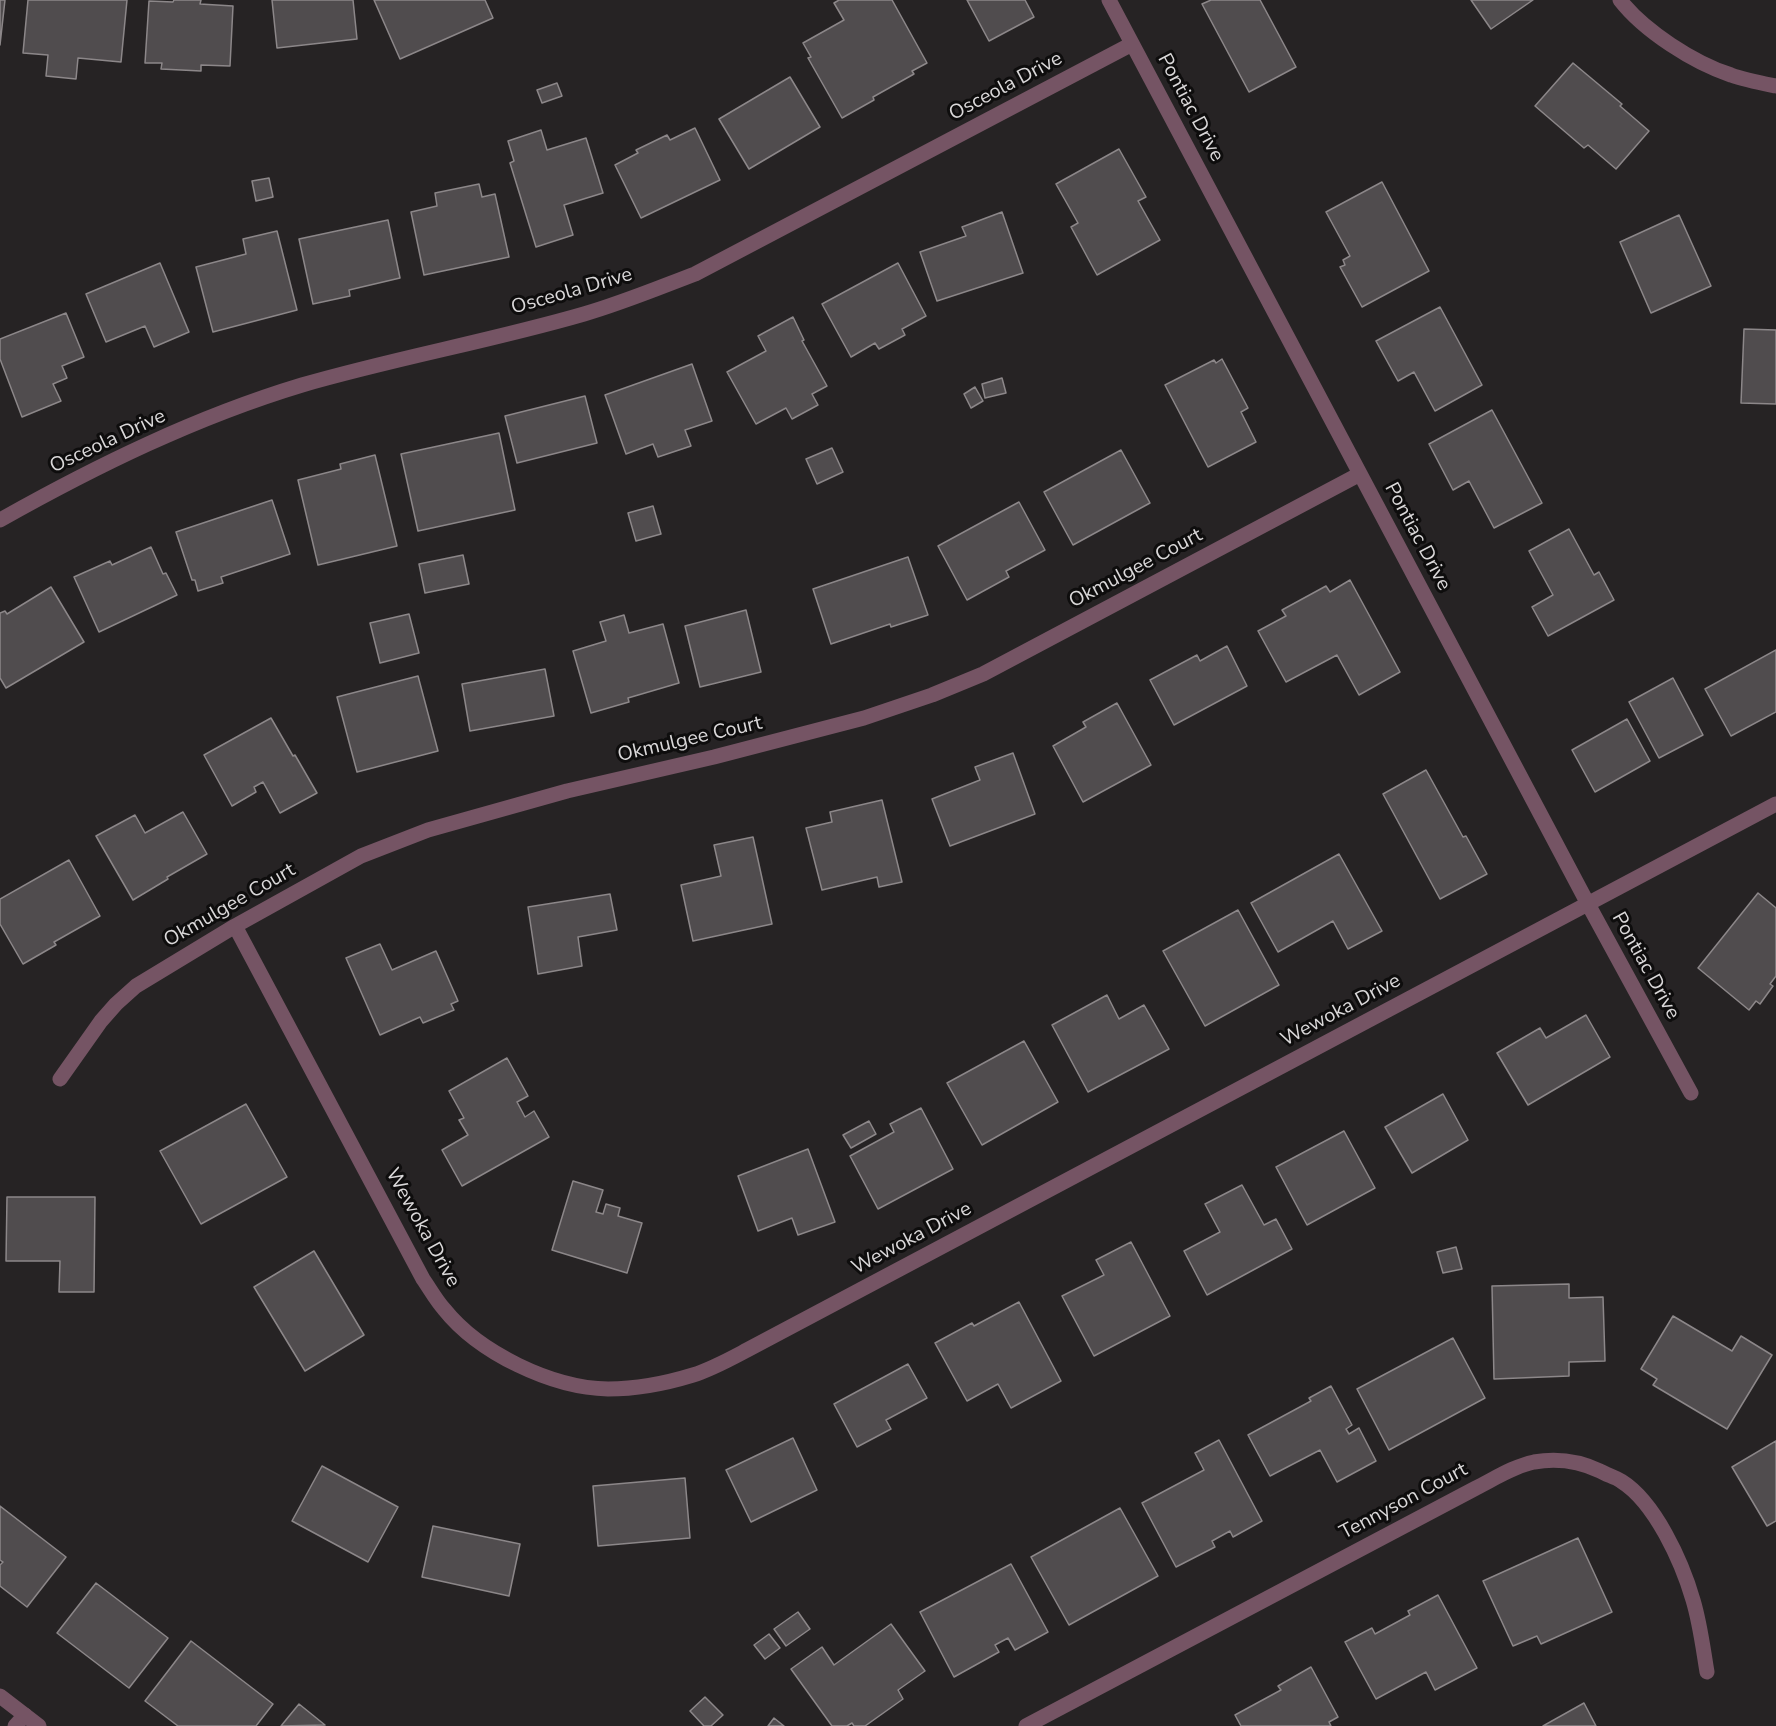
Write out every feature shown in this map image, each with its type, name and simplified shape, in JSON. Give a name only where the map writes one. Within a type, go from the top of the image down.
[{"type":"street","name":"Pontiac Drive","points":[[1109,0],[1691,1094]]},
{"type":"street","points":[[1620,0],[1626,8],[1664,40],[1712,68],[1776,86]]},
{"type":"street","name":"Osceola Drive","points":[[0,520],[120,456],[220,414],[302,385],[582,314],[629,300],[695,274],[1132,44]]},
{"type":"street","name":"Okmulgee Court","points":[[60,1079],[101,1022],[136,986],[235,926],[361,856],[428,830],[567,791],[714,757],[864,718],[932,695],[983,674],[1360,474]]},
{"type":"street","name":"Wewoka Drive","points":[[235,926],[423,1280],[444,1310],[467,1332],[502,1357],[532,1371],[568,1383],[608,1389],[665,1383],[685,1377],[747,1350],[1776,804]]},
{"type":"street","name":"Tennyson Court","points":[[1026,1726],[1476,1488],[1532,1462],[1554,1460],[1583,1463],[1622,1482],[1656,1517],[1670,1541],[1693,1600],[1707,1672]]},
{"type":"street","points":[[0,1696],[20,1721],[39,1726]]},
{"type":"building","points":[[0,0],[5,0],[0,45]]},
{"type":"building","points":[[28,0],[127,0],[121,62],[78,58],[76,79],[46,76],[48,55],[23,53]]},
{"type":"building","points":[[174,0],[201,0],[200,4],[233,6],[230,66],[201,65],[201,71],[161,69],[162,63],[145,63],[149,1],[173,2]]},
{"type":"building","points":[[272,0],[353,0],[357,39],[277,48]]},
{"type":"building","points":[[374,0],[485,0],[493,18],[400,59]]},
{"type":"building","points":[[839,0],[892,0],[927,63],[912,71],[914,74],[873,97],[874,100],[842,118],[808,58],[811,57],[803,43],[844,20],[834,3]]},
{"type":"building","points":[[967,0],[1025,0],[1034,17],[989,41]]},
{"type":"building","points":[[1211,0],[1260,0],[1296,67],[1249,92],[1202,4]]},
{"type":"building","points":[[1471,0],[1533,0],[1491,29]]},
{"type":"building","points":[[1573,63],[1622,104],[1620,106],[1649,131],[1616,169],[1588,145],[1584,148],[1535,106]]},
{"type":"building","points":[[790,77],[820,127],[749,169],[719,119]]},
{"type":"building","points":[[557,83],[562,96],[542,103],[537,90]]},
{"type":"building","points":[[695,128],[720,180],[641,218],[615,165],[638,153],[636,150],[667,135],[670,140]]},
{"type":"building","points":[[541,130],[547,150],[586,138],[603,193],[564,205],[573,235],[536,247],[510,163],[514,161],[508,141]]},
{"type":"building","points":[[1119,149],[1146,197],[1138,201],[1160,240],[1097,275],[1071,227],[1078,223],[1056,184]]},
{"type":"building","points":[[269,178],[273,197],[256,201],[252,181]]},
{"type":"building","points":[[1382,182],[1429,271],[1362,307],[1340,267],[1345,265],[1343,260],[1350,256],[1326,212]]},
{"type":"building","points":[[479,184],[482,197],[495,194],[509,257],[424,275],[411,212],[437,206],[435,193]]},
{"type":"building","points":[[1002,212],[1023,273],[937,301],[920,252],[966,236],[962,227]]},
{"type":"building","points":[[1679,215],[1711,286],[1651,313],[1620,242]]},
{"type":"building","points":[[388,220],[400,278],[349,290],[350,296],[313,304],[299,239]]},
{"type":"building","points":[[277,231],[297,310],[213,332],[196,267],[246,254],[243,239]]},
{"type":"building","points":[[160,263],[189,332],[154,347],[145,326],[106,342],[86,294]]},
{"type":"building","points":[[898,263],[926,316],[902,329],[905,335],[879,349],[875,343],[851,357],[822,304]]},
{"type":"building","points":[[1440,307],[1482,385],[1435,411],[1414,372],[1398,381],[1376,341]]},
{"type":"building","points":[[66,313],[84,357],[62,366],[67,378],[53,384],[61,401],[22,417],[0,359],[0,339]]},
{"type":"building","points":[[793,317],[804,340],[802,341],[827,386],[812,394],[818,405],[792,419],[786,408],[756,424],[727,372],[766,351],[758,336]]},
{"type":"building","points":[[1744,329],[1776,330],[1776,404],[1741,403]]},
{"type":"building","points":[[1222,359],[1248,408],[1241,412],[1256,442],[1208,467],[1165,385],[1214,360],[1216,363]]},
{"type":"building","points":[[692,364],[712,421],[685,430],[691,446],[658,457],[653,444],[626,454],[605,395]]},
{"type":"building","points":[[1002,378],[1006,393],[985,398],[982,384]]},
{"type":"building","points":[[975,387],[983,401],[971,408],[964,394]]},
{"type":"building","points":[[585,396],[597,443],[517,463],[505,416]]},
{"type":"building","points":[[1492,410],[1542,503],[1494,528],[1469,481],[1453,490],[1429,444]]},
{"type":"building","points":[[499,433],[515,510],[418,531],[401,454]]},
{"type":"building","points":[[832,448],[843,472],[817,484],[806,459]]},
{"type":"building","points":[[1121,450],[1150,503],[1073,545],[1044,492]]},
{"type":"building","points":[[375,455],[397,546],[318,565],[298,480],[341,469],[340,464]]},
{"type":"building","points":[[272,500],[290,554],[221,577],[223,583],[198,591],[176,532]]},
{"type":"building","points":[[1019,502],[1045,550],[1006,571],[1009,577],[967,600],[938,546]]},
{"type":"building","points":[[653,506],[661,534],[636,541],[628,513]]},
{"type":"building","points":[[1569,529],[1594,575],[1599,572],[1614,600],[1548,636],[1532,607],[1553,595],[1529,551]]},
{"type":"building","points":[[151,547],[163,574],[166,573],[177,595],[99,632],[74,577],[110,561],[112,565]]},
{"type":"building","points":[[463,555],[469,584],[425,593],[419,564]]},
{"type":"building","points":[[908,557],[928,615],[891,627],[890,624],[831,644],[813,589]]},
{"type":"building","points":[[1350,580],[1400,672],[1359,695],[1337,655],[1286,682],[1258,631],[1286,616],[1282,610],[1326,586],[1330,592]]},
{"type":"building","points":[[51,587],[84,642],[6,688],[0,678],[0,613],[5,611],[7,614]]},
{"type":"building","points":[[746,610],[761,672],[700,687],[685,626]]},
{"type":"building","points":[[409,614],[419,653],[380,663],[370,623]]},
{"type":"building","points":[[624,615],[629,633],[663,624],[679,683],[628,698],[629,702],[591,713],[573,651],[606,641],[600,622]]},
{"type":"building","points":[[1227,646],[1247,686],[1174,725],[1150,680],[1197,655],[1200,661]]},
{"type":"building","points":[[1776,650],[1776,712],[1731,736],[1705,689]]},
{"type":"building","points":[[545,669],[554,716],[470,731],[462,684]]},
{"type":"building","points":[[418,676],[438,751],[357,772],[337,697]]},
{"type":"building","points":[[1673,678],[1703,735],[1659,758],[1629,702]]},
{"type":"building","points":[[1117,703],[1151,765],[1083,802],[1053,746],[1086,727],[1083,722]]},
{"type":"building","points":[[271,718],[317,793],[280,813],[263,782],[254,787],[256,792],[232,806],[204,755]]},
{"type":"building","points":[[1627,719],[1650,761],[1595,792],[1572,750]]},
{"type":"building","points":[[1013,753],[1035,814],[950,846],[932,799],[980,780],[975,767]]},
{"type":"building","points":[[1426,770],[1463,837],[1466,836],[1487,874],[1440,899],[1383,794]]},
{"type":"building","points":[[882,800],[902,882],[879,887],[877,877],[822,890],[806,828],[832,822],[830,812]]},
{"type":"building","points":[[183,812],[207,854],[133,900],[96,836],[135,815],[145,833]]},
{"type":"building","points":[[753,837],[772,924],[693,941],[681,885],[721,876],[714,845]]},
{"type":"building","points":[[1339,854],[1382,931],[1348,949],[1333,921],[1278,952],[1251,903]]},
{"type":"building","points":[[69,860],[100,916],[54,942],[56,945],[23,964],[0,924],[0,899]]},
{"type":"building","points":[[1758,893],[1776,908],[1776,976],[1770,984],[1773,986],[1760,1004],[1756,1001],[1749,1010],[1698,968]]},
{"type":"building","points":[[610,894],[617,930],[578,937],[582,966],[538,974],[528,907]]},
{"type":"building","points":[[1238,910],[1279,985],[1205,1026],[1163,951]]},
{"type":"building","points":[[380,944],[392,970],[436,951],[458,1001],[451,1004],[454,1010],[423,1023],[420,1017],[380,1035],[346,958]]},
{"type":"building","points":[[1107,995],[1119,1019],[1144,1005],[1169,1049],[1088,1092],[1052,1025]]},
{"type":"building","points":[[1586,1015],[1610,1057],[1528,1105],[1497,1053],[1540,1028],[1546,1038]]},
{"type":"building","points":[[1024,1041],[1058,1102],[982,1145],[947,1083]]},
{"type":"building","points":[[507,1058],[528,1096],[517,1102],[525,1117],[534,1111],[549,1137],[462,1186],[442,1150],[468,1135],[459,1120],[464,1118],[449,1091]]},
{"type":"building","points":[[1443,1094],[1468,1140],[1412,1173],[1385,1127]]},
{"type":"building","points":[[246,1104],[287,1177],[201,1224],[160,1151]]},
{"type":"building","points":[[921,1108],[953,1169],[878,1209],[850,1156],[894,1132],[890,1124]]},
{"type":"building","points":[[869,1121],[876,1134],[851,1148],[843,1135]]},
{"type":"building","points":[[1344,1131],[1375,1188],[1307,1225],[1276,1167]]},
{"type":"building","points":[[808,1149],[835,1222],[798,1235],[792,1218],[758,1231],[738,1176]]},
{"type":"building","points":[[573,1181],[603,1190],[596,1212],[603,1214],[606,1204],[620,1208],[618,1216],[642,1223],[627,1273],[552,1250]]},
{"type":"building","points":[[1242,1185],[1264,1225],[1276,1219],[1292,1249],[1207,1295],[1184,1251],[1220,1232],[1205,1204]]},
{"type":"building","points":[[7,1197],[95,1197],[94,1292],[59,1292],[60,1261],[6,1261]]},
{"type":"building","points":[[1131,1242],[1170,1316],[1094,1356],[1062,1296],[1104,1275],[1096,1260]]},
{"type":"building","points":[[1456,1247],[1462,1269],[1443,1273],[1437,1252]]},
{"type":"building","points":[[314,1251],[364,1335],[305,1371],[254,1287]]},
{"type":"building","points":[[1569,1284],[1569,1298],[1603,1297],[1605,1361],[1569,1362],[1569,1376],[1494,1379],[1492,1286]]},
{"type":"building","points":[[1019,1302],[1061,1381],[1011,1408],[998,1384],[967,1401],[935,1343],[972,1323],[974,1326]]},
{"type":"building","points":[[1673,1316],[1732,1351],[1741,1336],[1772,1355],[1727,1429],[1653,1385],[1657,1379],[1641,1369]]},
{"type":"building","points":[[1453,1338],[1485,1398],[1389,1450],[1357,1389]]},
{"type":"building","points":[[908,1364],[927,1398],[886,1420],[891,1429],[857,1447],[834,1404]]},
{"type":"building","points":[[1331,1386],[1352,1425],[1346,1429],[1349,1434],[1359,1428],[1376,1461],[1337,1482],[1320,1450],[1270,1476],[1248,1435],[1311,1401],[1309,1398]]},
{"type":"building","points":[[793,1438],[817,1490],[751,1522],[726,1470]]},
{"type":"building","points":[[1219,1440],[1262,1521],[1233,1537],[1230,1531],[1212,1541],[1215,1547],[1176,1567],[1142,1503],[1204,1470],[1195,1453]]},
{"type":"building","points":[[1776,1441],[1776,1521],[1767,1526],[1732,1467]]},
{"type":"building","points":[[322,1466],[398,1507],[368,1562],[292,1521]]},
{"type":"building","points":[[685,1478],[690,1538],[598,1546],[593,1486]]},
{"type":"building","points":[[0,1506],[66,1557],[27,1607],[0,1586],[0,1565],[3,1562],[0,1560]]},
{"type":"building","points":[[1120,1508],[1158,1576],[1069,1625],[1031,1557]]},
{"type":"building","points":[[433,1526],[520,1544],[509,1596],[422,1577]]},
{"type":"building","points":[[1578,1538],[1612,1612],[1541,1644],[1537,1636],[1513,1646],[1483,1581]]},
{"type":"building","points":[[1011,1564],[1048,1632],[1015,1650],[1008,1638],[995,1645],[999,1652],[954,1677],[920,1612]]},
{"type":"building","points":[[96,1583],[168,1638],[129,1688],[57,1633]]},
{"type":"building","points":[[1438,1595],[1477,1668],[1435,1690],[1426,1672],[1376,1699],[1345,1642],[1372,1628],[1375,1634],[1410,1615],[1408,1611]]},
{"type":"building","points":[[798,1612],[810,1629],[786,1646],[774,1629]]},
{"type":"building","points":[[891,1624],[925,1671],[898,1690],[903,1699],[865,1726],[854,1726],[852,1723],[847,1726],[832,1726],[791,1669],[822,1647],[834,1665]]},
{"type":"building","points":[[769,1634],[780,1648],[765,1659],[754,1645]]},
{"type":"building","points":[[191,1641],[273,1704],[256,1726],[178,1726],[145,1701]]},
{"type":"building","points":[[1311,1667],[1338,1717],[1329,1722],[1331,1726],[1241,1726],[1235,1715],[1281,1690],[1278,1686]]},
{"type":"building","points":[[705,1697],[723,1715],[711,1726],[704,1726],[690,1711]]},
{"type":"building","points":[[1584,1703],[1596,1726],[1543,1726]]},
{"type":"building","points":[[299,1704],[325,1725],[281,1726]]},
{"type":"building","points":[[774,1718],[784,1726],[768,1726]]}]
